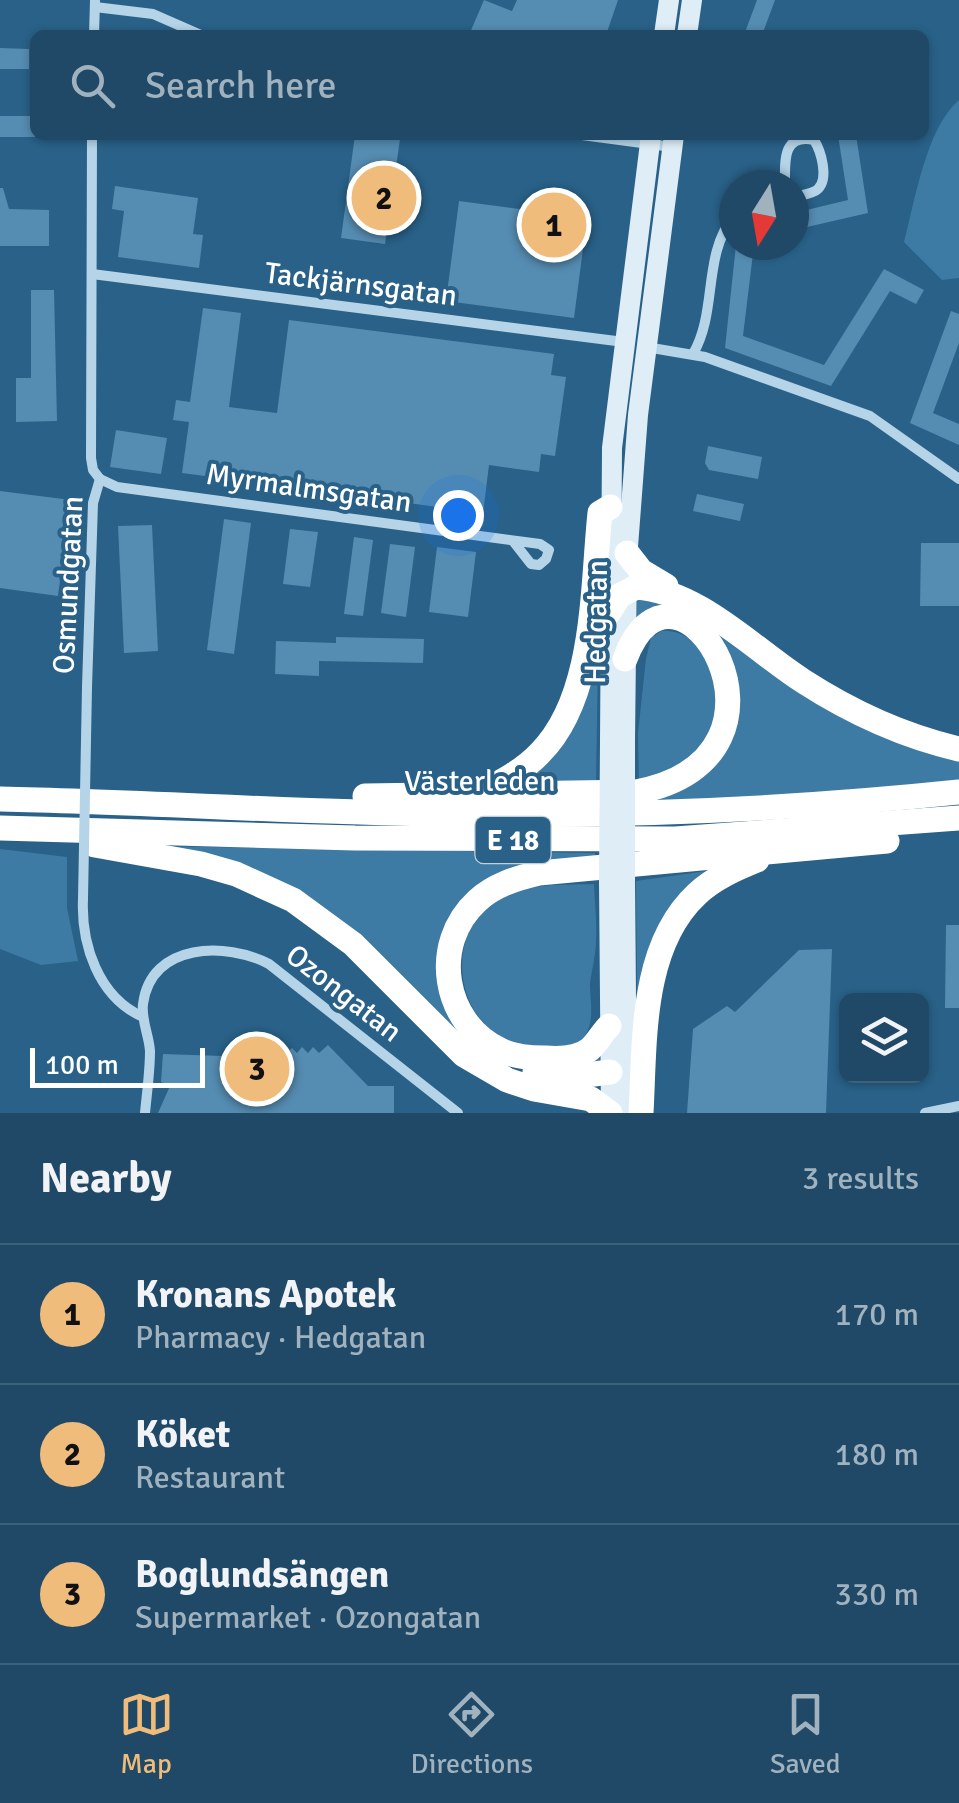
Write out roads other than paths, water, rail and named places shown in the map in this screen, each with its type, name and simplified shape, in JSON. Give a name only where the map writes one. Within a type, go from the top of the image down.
[{"type":"highway","name":"E 18","points":[[478,795],[528,764],[564,720],[577,688],[584,654],[600,514],[610,507]]},
{"type":"highway","points":[[627,556],[641,571],[672,588],[674,597]]},
{"type":"highway","points":[[609,612],[626,592],[641,588],[674,597],[702,611],[846,706],[908,734],[959,748]]},
{"type":"highway","name":"E 18","points":[[150,802],[246,797],[636,792],[669,784],[704,760],[716,744],[728,704],[723,669],[704,637],[689,622],[674,616],[651,619],[633,638],[626,660]]},
{"type":"highway","name":"Västerleden","points":[[0,799],[548,815],[759,809],[959,792]]},
{"type":"highway","name":"Västerleden","points":[[0,828],[355,838],[674,839],[959,818]]},
{"type":"highway","name":"E 18","points":[[66,830],[73,840],[170,856],[236,874],[293,900],[353,944],[464,1055],[524,1086],[590,1099],[610,1113]]},
{"type":"highway","name":"E 18","points":[[609,1026],[591,1049],[569,1058],[513,1055],[485,1041],[459,1012],[448,976],[452,941],[469,909],[498,886],[540,873],[878,842],[959,830]]},
{"type":"highway","name":"E 18","points":[[641,1113],[653,977],[670,930],[686,905],[707,886],[775,852]]},
{"type":"highway","points":[[481,1065],[490,1062],[514,1070],[568,1075],[618,1072]]},
{"type":"main road","points":[[665,30],[669,0]]},
{"type":"main road","points":[[688,30],[692,0]]},
{"type":"main road","name":"Hedgatan","points":[[610,1113],[618,1072],[617,741],[609,612],[612,448],[651,140]]},
{"type":"main road","name":"Hedgatan","points":[[617,741],[626,660],[627,556],[646,347],[673,141]]},
{"type":"main road","points":[[624,342],[646,347]]},
{"type":"main road","name":"Hedgatan","points":[[617,881],[609,1026],[627,1113]]},
{"type":"street","points":[[94,30],[95,4],[153,14],[190,30]]},
{"type":"street","name":"Osmundgatan","points":[[92,140],[91,458],[100,479],[93,503],[84,932],[92,963],[119,1000],[143,1017]]},
{"type":"street","points":[[651,140],[673,141]]},
{"type":"street","points":[[785,170],[786,150],[795,140]]},
{"type":"street","points":[[809,193],[821,186],[823,178],[820,149],[814,140]]},
{"type":"street","points":[[693,354],[708,311],[719,244]]},
{"type":"street","name":"Tackjärnsgatan","points":[[92,274],[624,342]]},
{"type":"street","points":[[646,347],[693,354],[870,416],[959,478]]},
{"type":"street","name":"Myrmalmsgatan","points":[[100,479],[117,487],[513,540]]},
{"type":"street","name":"Ozongatan","points":[[146,1113],[150,1048],[143,1002],[147,992],[165,964],[187,952],[226,949],[250,954],[310,996],[458,1113]]},
{"type":"street","points":[[924,1113],[959,1106]]},
{"type":"place","name":"Köket","points":[[384,198]]},
{"type":"place","name":"Kronans Apotek","points":[[554,225]]},
{"type":"place","name":"Boglundsängen","points":[[257,1069]]}]
